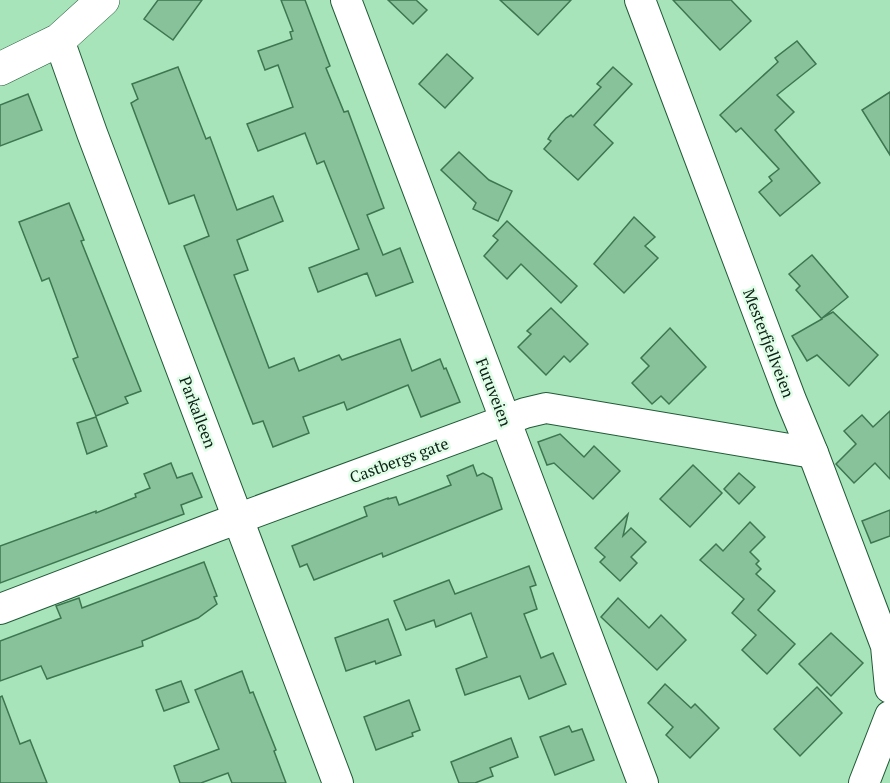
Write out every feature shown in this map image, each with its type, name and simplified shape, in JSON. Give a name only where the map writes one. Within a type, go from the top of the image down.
[{"type":"main road","points":[[0,69],[59,40],[103,0]]},
{"type":"street","name":"Furuveien","points":[[346,0],[643,783]]},
{"type":"street","name":"Mesterfjellveien","points":[[640,0],[886,646],[890,688]]},
{"type":"street","name":"Parkalleen","points":[[59,40],[338,783]]},
{"type":"street","name":"Castbergs gate","points":[[0,609],[237,518],[506,420],[546,408],[813,453]]},
{"type":"street","points":[[864,783],[890,716]]},
{"type":"building","points":[[158,0],[202,0],[173,40],[144,19]]},
{"type":"building","points":[[281,0],[305,0],[330,66],[326,68],[344,112],[348,111],[384,208],[367,215],[383,255],[400,248],[413,282],[376,296],[367,273],[318,292],[309,268],[359,249],[324,161],[317,164],[305,133],[258,151],[247,124],[293,107],[278,65],[265,70],[258,51],[292,39],[290,32],[293,31]]},
{"type":"building","points":[[388,0],[416,0],[427,10],[413,24]]},
{"type":"building","points":[[500,0],[571,0],[538,35]]},
{"type":"building","points":[[673,0],[731,0],[751,21],[720,50]]},
{"type":"building","points":[[797,41],[816,64],[777,95],[794,112],[775,130],[820,183],[780,216],[759,192],[772,181],[769,177],[779,169],[741,128],[736,132],[720,115],[778,62],[775,58]]},
{"type":"building","points":[[447,54],[473,78],[445,108],[419,84]]},
{"type":"building","points":[[178,67],[206,139],[210,137],[237,210],[273,196],[283,221],[237,240],[248,270],[234,275],[269,368],[294,358],[299,371],[339,355],[342,360],[400,339],[412,371],[440,359],[460,402],[421,417],[408,385],[347,410],[344,402],[303,417],[309,433],[273,447],[263,421],[253,424],[184,246],[209,236],[194,195],[169,204],[131,103],[138,99],[132,84]]},
{"type":"building","points":[[613,67],[632,84],[594,125],[613,143],[578,180],[544,149],[551,141],[548,139],[551,134],[566,118],[571,115],[573,117],[601,87],[597,84]]},
{"type":"building","points":[[890,92],[890,155],[862,110]]},
{"type":"building","points":[[28,94],[42,130],[0,146],[0,105]]},
{"type":"building","points":[[459,152],[489,180],[512,191],[498,221],[473,209],[476,203],[441,170]]},
{"type":"building","points":[[69,203],[84,240],[81,241],[141,391],[125,397],[128,403],[96,416],[73,359],[78,357],[49,278],[42,281],[19,222]]},
{"type":"building","points":[[634,217],[655,237],[645,246],[658,258],[624,293],[594,264]]},
{"type":"building","points":[[507,221],[577,286],[561,303],[521,264],[507,279],[484,256],[498,240],[493,236]]},
{"type":"building","points":[[812,255],[848,297],[822,318],[833,312],[878,355],[849,386],[817,355],[807,361],[792,336],[822,319],[796,290],[800,286],[789,274]]},
{"type":"building","points":[[551,308],[588,344],[570,362],[564,356],[546,375],[518,347],[531,334],[527,331]]},
{"type":"building","points":[[670,328],[706,367],[669,404],[661,396],[652,404],[632,383],[649,366],[641,358]]},
{"type":"building","points":[[890,411],[890,479],[875,463],[854,483],[836,464],[856,444],[844,431],[862,415],[873,427]]},
{"type":"building","points":[[96,417],[107,446],[87,454],[77,423]]},
{"type":"building","points":[[560,434],[584,457],[594,446],[620,471],[593,499],[554,463],[547,465],[538,442]]},
{"type":"building","points":[[171,463],[177,478],[192,473],[202,497],[181,505],[184,514],[0,583],[0,546],[136,497],[135,494],[150,488],[144,474]]},
{"type":"building","points":[[473,465],[477,476],[483,473],[492,478],[502,509],[383,557],[382,553],[314,580],[307,564],[300,567],[292,546],[367,516],[364,507],[396,497],[399,505],[451,485],[447,476]]},
{"type":"building","points":[[693,465],[722,493],[690,527],[660,499]]},
{"type":"building","points":[[739,473],[755,487],[739,504],[724,489]]},
{"type":"building","points":[[890,510],[890,536],[871,543],[862,521]]},
{"type":"building","points":[[628,514],[623,536],[631,528],[646,542],[631,557],[637,563],[620,581],[600,562],[605,557],[595,548]]},
{"type":"building","points":[[750,522],[765,537],[750,552],[759,561],[756,564],[761,569],[756,574],[775,591],[758,610],[795,644],[767,674],[742,650],[756,635],[732,613],[744,599],[700,560],[716,544],[723,551]]},
{"type":"building","points":[[204,562],[217,596],[214,597],[217,604],[198,618],[142,641],[143,646],[47,679],[41,666],[0,681],[0,641],[61,618],[56,606],[79,598],[82,608]]},
{"type":"building","points":[[529,566],[536,585],[530,587],[537,609],[524,614],[541,658],[553,653],[566,684],[529,699],[520,676],[465,695],[456,669],[487,657],[471,613],[436,627],[434,620],[406,630],[394,601],[449,580],[455,594]]},
{"type":"building","points":[[618,598],[649,628],[661,615],[686,640],[657,670],[601,617]]},
{"type":"building","points":[[388,619],[401,655],[346,671],[335,638]]},
{"type":"building","points":[[831,633],[863,663],[831,696],[799,664]]},
{"type":"building","points":[[242,671],[250,693],[253,692],[276,750],[274,751],[286,783],[232,783],[228,773],[201,783],[180,783],[174,766],[219,749],[195,690]]},
{"type":"building","points":[[181,681],[189,702],[164,711],[156,690]]},
{"type":"building","points":[[665,684],[691,708],[695,704],[719,728],[690,758],[666,735],[673,727],[648,703]]},
{"type":"building","points":[[817,687],[842,713],[800,756],[774,729]]},
{"type":"building","points":[[2,696],[20,744],[30,740],[47,783],[0,783],[0,697]]},
{"type":"building","points":[[409,700],[420,730],[412,733],[413,736],[376,750],[364,717]]},
{"type":"building","points":[[569,726],[572,732],[582,729],[594,760],[555,775],[540,737]]},
{"type":"building","points":[[511,738],[518,757],[490,768],[493,776],[475,783],[459,783],[451,762]]}]
